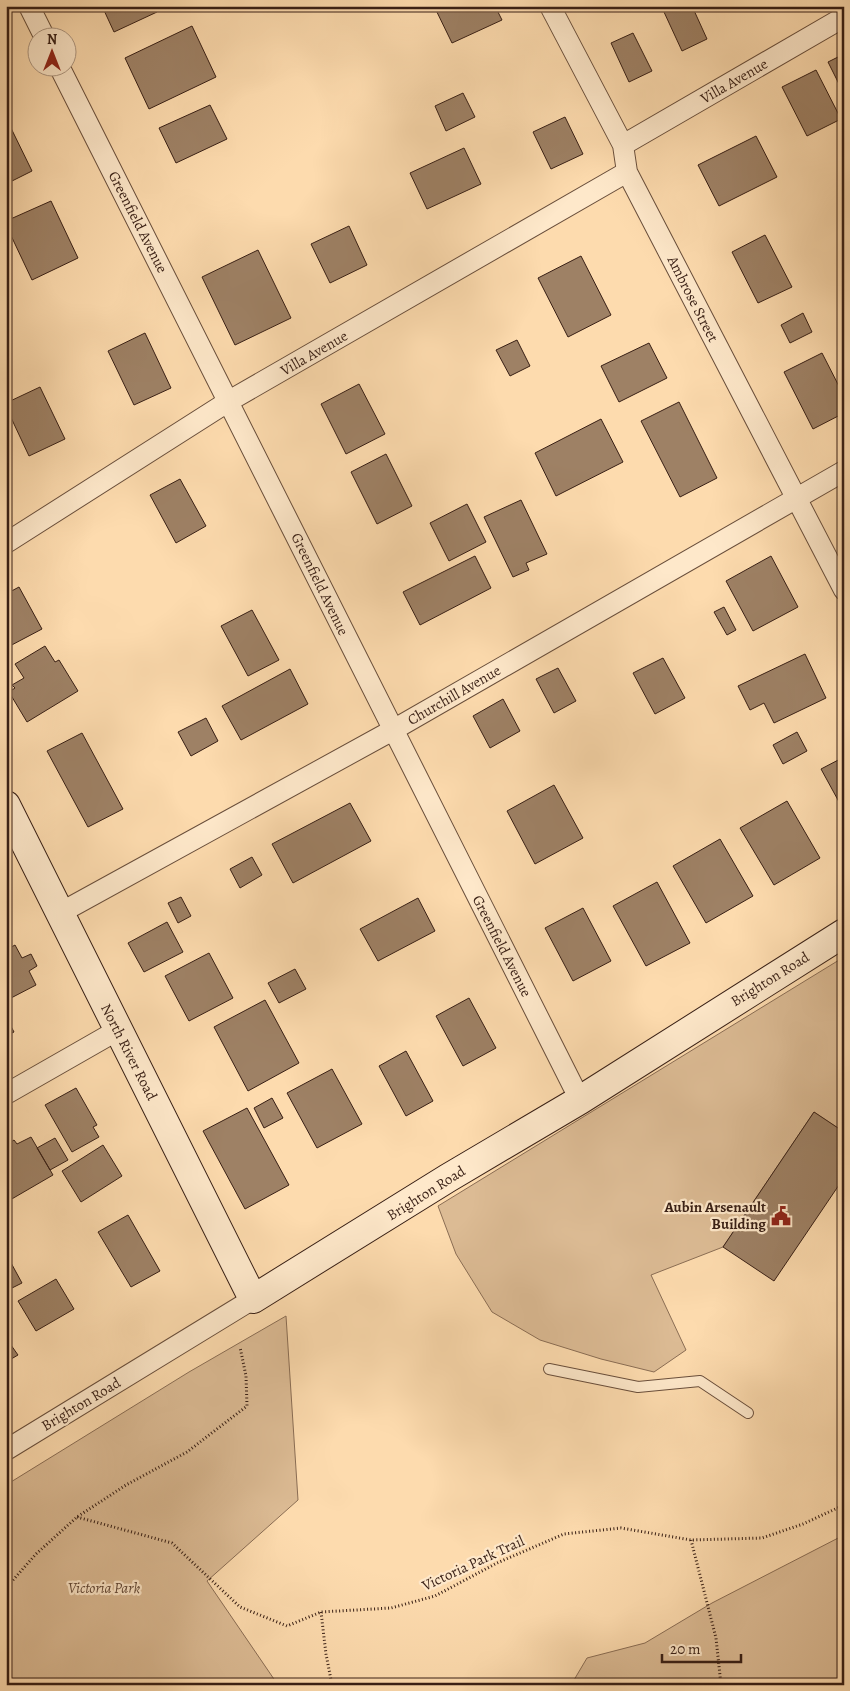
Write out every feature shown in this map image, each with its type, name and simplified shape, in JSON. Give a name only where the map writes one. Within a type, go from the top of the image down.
[{"type":"main road","name":"North River Road","points":[[6,805],[253,1299]]},
{"type":"main road","name":"Brighton Road","points":[[253,1299],[456,1173],[580,1100],[844,932]]},
{"type":"street","points":[[29,6],[40,28]]},
{"type":"street","name":"Ambrose Street","points":[[550,6],[624,145],[627,172],[844,590]]},
{"type":"street","name":"Villa Avenue","points":[[624,145],[844,17]]},
{"type":"street","name":"Greenfield Avenue","points":[[65,78],[580,1100]]},
{"type":"street","name":"Villa Avenue","points":[[6,543],[229,401],[627,172]]},
{"type":"street","name":"Churchill Avenue","points":[[60,913],[393,730],[844,471]]},
{"type":"street","points":[[6,1094],[118,1030]]},
{"type":"street","name":"Brighton Road","points":[[7,1448],[253,1299]]},
{"type":"lane","points":[[549,1369],[638,1387],[700,1381],[748,1413]]},
{"type":"path","points":[[6,1588],[36,1554],[77,1517],[126,1485],[187,1452],[247,1406],[246,1376],[240,1347]]},
{"type":"path","name":"Victoria Park Trail","points":[[77,1517],[172,1543],[240,1607],[287,1626],[321,1612],[391,1608],[435,1596],[497,1563],[564,1534],[621,1528],[691,1540],[762,1538],[803,1524],[844,1505]]},
{"type":"path","points":[[691,1540],[716,1638],[721,1685]]},
{"type":"path","points":[[321,1612],[332,1685]]},
{"type":"green space","points":[[844,957],[844,1132],[814,1112],[723,1247],[651,1275],[686,1350],[654,1372],[601,1359],[540,1340],[492,1312],[456,1254],[438,1206]]},
{"type":"green space","name":"Victoria Park","points":[[286,1316],[298,1500],[207,1581],[278,1685],[6,1685],[6,1485],[189,1372]]},
{"type":"green space","points":[[844,1535],[844,1685],[571,1685],[587,1658],[645,1643],[712,1603]]},
{"type":"building","points":[[102,6],[154,6],[157,12],[114,32]]},
{"type":"building","points":[[434,6],[495,6],[502,20],[452,43]]},
{"type":"building","points":[[675,6],[692,6],[707,39],[682,51],[664,12]]},
{"type":"building","points":[[192,26],[216,77],[149,109],[125,58]]},
{"type":"building","points":[[633,33],[652,71],[629,82],[611,43]]},
{"type":"building","points":[[844,54],[844,94],[828,62]]},
{"type":"building","points":[[816,70],[841,119],[807,136],[782,87]]},
{"type":"building","points":[[463,93],[475,117],[446,131],[435,106]]},
{"type":"building","points":[[210,105],[227,139],[176,163],[159,128]]},
{"type":"building","points":[[565,117],[583,154],[551,169],[533,132]]},
{"type":"building","points":[[9,124],[32,171],[6,184],[6,125]]},
{"type":"building","points":[[756,136],[777,177],[719,206],[698,165]]},
{"type":"building","points":[[464,148],[481,184],[427,209],[410,173]]},
{"type":"building","points":[[51,201],[78,258],[32,280],[6,225],[6,221]]},
{"type":"building","points":[[349,226],[367,265],[330,283],[311,244]]},
{"type":"building","points":[[765,235],[792,287],[758,303],[732,252]]},
{"type":"building","points":[[258,250],[291,318],[235,345],[202,277]]},
{"type":"building","points":[[581,256],[611,315],[568,337],[538,278]]},
{"type":"building","points":[[803,313],[812,332],[790,343],[781,325]]},
{"type":"building","points":[[145,333],[171,388],[134,405],[108,351]]},
{"type":"building","points":[[517,340],[530,366],[510,376],[496,350]]},
{"type":"building","points":[[649,343],[667,378],[619,402],[601,366]]},
{"type":"building","points":[[822,353],[844,396],[844,413],[813,429],[784,372]]},
{"type":"building","points":[[359,384],[385,434],[346,454],[321,404]]},
{"type":"building","points":[[40,387],[65,439],[29,456],[6,407],[6,403]]},
{"type":"building","points":[[679,402],[717,478],[680,497],[641,421]]},
{"type":"building","points":[[601,419],[623,462],[556,496],[535,453]]},
{"type":"building","points":[[386,454],[412,506],[377,524],[351,472]]},
{"type":"building","points":[[180,479],[206,526],[176,543],[150,495]]},
{"type":"building","points":[[521,500],[547,554],[526,563],[529,570],[513,577],[484,517]]},
{"type":"building","points":[[467,504],[486,542],[449,561],[430,523]]},
{"type":"building","points":[[475,556],[491,588],[420,625],[403,592]]},
{"type":"building","points":[[771,556],[798,607],[753,631],[726,581]]},
{"type":"building","points":[[19,587],[42,629],[6,648],[6,594]]},
{"type":"building","points":[[724,607],[736,630],[727,635],[714,612]]},
{"type":"building","points":[[252,610],[279,660],[248,676],[221,626]]},
{"type":"building","points":[[45,646],[55,662],[59,660],[78,691],[27,722],[9,692],[15,688],[12,685],[24,678],[15,664]]},
{"type":"building","points":[[805,654],[826,698],[774,723],[764,703],[750,710],[738,686]]},
{"type":"building","points":[[663,658],[685,698],[655,714],[633,673]]},
{"type":"building","points":[[558,668],[576,701],[554,713],[536,679]]},
{"type":"building","points":[[290,669],[308,704],[241,740],[222,706]]},
{"type":"building","points":[[503,699],[520,731],[490,748],[473,716]]},
{"type":"building","points":[[206,718],[218,741],[191,756],[178,732]]},
{"type":"building","points":[[797,732],[807,751],[783,764],[773,745]]},
{"type":"building","points":[[82,733],[123,809],[88,827],[47,751]]},
{"type":"building","points":[[844,757],[844,811],[821,769]]},
{"type":"building","points":[[554,785],[583,838],[535,864],[507,811]]},
{"type":"building","points":[[787,801],[820,858],[774,885],[740,828]]},
{"type":"building","points":[[350,803],[371,841],[293,883],[272,844]]},
{"type":"building","points":[[720,839],[753,896],[706,923],[673,866]]},
{"type":"building","points":[[252,857],[262,875],[240,888],[230,869]]},
{"type":"building","points":[[657,882],[690,943],[646,966],[613,906]]},
{"type":"building","points":[[181,897],[191,916],[178,923],[168,903]]},
{"type":"building","points":[[418,898],[435,931],[378,961],[360,929]]},
{"type":"building","points":[[583,908],[611,961],[573,981],[545,928]]},
{"type":"building","points":[[167,922],[183,952],[144,972],[128,943]]},
{"type":"building","points":[[15,945],[22,958],[31,954],[37,966],[29,971],[36,985],[11,998],[6,989],[6,950]]},
{"type":"building","points":[[209,953],[233,998],[189,1021],[165,976]]},
{"type":"building","points":[[295,969],[306,989],[279,1003],[268,983]]},
{"type":"building","points":[[469,998],[496,1048],[463,1066],[436,1016]]},
{"type":"building","points":[[265,1000],[299,1063],[248,1091],[214,1027]]},
{"type":"building","points":[[6,1017],[14,1032],[6,1036]]},
{"type":"building","points":[[406,1051],[433,1101],[406,1116],[379,1066]]},
{"type":"building","points":[[332,1069],[362,1124],[317,1148],[287,1093]]},
{"type":"building","points":[[76,1088],[97,1125],[93,1127],[99,1137],[72,1152],[45,1105]]},
{"type":"building","points":[[272,1098],[283,1118],[264,1128],[254,1108]]},
{"type":"building","points":[[247,1108],[289,1185],[245,1209],[203,1131]]},
{"type":"building","name":"Aubin Arsenault Building","points":[[814,1112],[844,1132],[844,1184],[841,1182],[774,1281],[723,1247]]},
{"type":"building","points":[[31,1137],[53,1175],[10,1200],[6,1193],[6,1145],[14,1140],[17,1144]]},
{"type":"building","points":[[55,1138],[68,1160],[50,1170],[37,1148]]},
{"type":"building","points":[[103,1145],[122,1176],[81,1202],[62,1171]]},
{"type":"building","points":[[128,1215],[160,1271],[131,1287],[98,1232]]},
{"type":"building","points":[[10,1261],[22,1283],[6,1291],[6,1262]]},
{"type":"building","points":[[56,1279],[74,1309],[36,1331],[18,1301]]},
{"type":"building","points":[[6,1338],[18,1355],[6,1362]]},
{"type":"place","name":"Aubin Arsenault Building","points":[[781,1216]]}]
